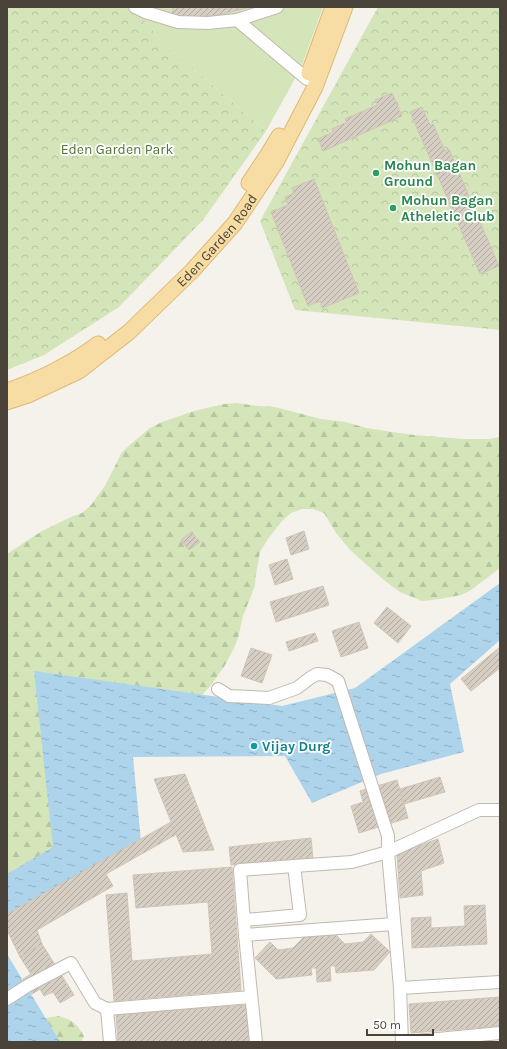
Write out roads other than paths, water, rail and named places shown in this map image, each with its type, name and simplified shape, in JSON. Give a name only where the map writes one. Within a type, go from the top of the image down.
[{"type":"main road","name":"Eden Garden Road","points":[[7,391],[28,384],[84,354],[124,323],[184,264],[229,214],[267,156],[286,123],[307,79],[333,7]]},
{"type":"main road","name":"Eden Garden Road","points":[[7,402],[28,395],[79,371],[129,332],[192,271],[235,223],[276,162],[315,87],[345,7]]},
{"type":"lane","points":[[135,7],[145,12],[178,22],[208,23],[237,20],[277,7]]},
{"type":"lane","points":[[237,20],[307,79]]},
{"type":"lane","points":[[218,689],[229,696],[269,698],[297,688],[317,674],[327,675],[338,681],[388,836],[388,852],[400,988],[402,1042]]},
{"type":"lane","points":[[256,1042],[240,870],[352,862],[388,852],[479,810],[500,810]]},
{"type":"lane","points":[[244,920],[300,914],[294,866]]},
{"type":"lane","points":[[245,936],[394,924]]},
{"type":"lane","points":[[7,999],[27,986],[71,963],[95,1003],[107,1009],[251,997]]},
{"type":"lane","points":[[400,988],[500,982]]},
{"type":"lane","points":[[107,1009],[110,1042]]},
{"type":"lane","points":[[407,1042],[500,1033]]},
{"type":"water","points":[[500,583],[500,640],[450,684],[464,752],[381,774],[312,803],[285,756],[133,757],[141,841],[7,916],[7,874],[53,847],[34,671],[282,706],[355,688]]},
{"type":"water","points":[[7,954],[60,1042],[7,1042]]},
{"type":"place","name":"Mohun Bagan Ground","points":[[376,173]]},
{"type":"place","name":"Mohun Bagan Atheletic Club","points":[[393,208]]},
{"type":"place","name":"Vijay Durg","points":[[254,746]]},
{"type":"park label","name":"Eden Garden Park","points":[[117,149]]}]
